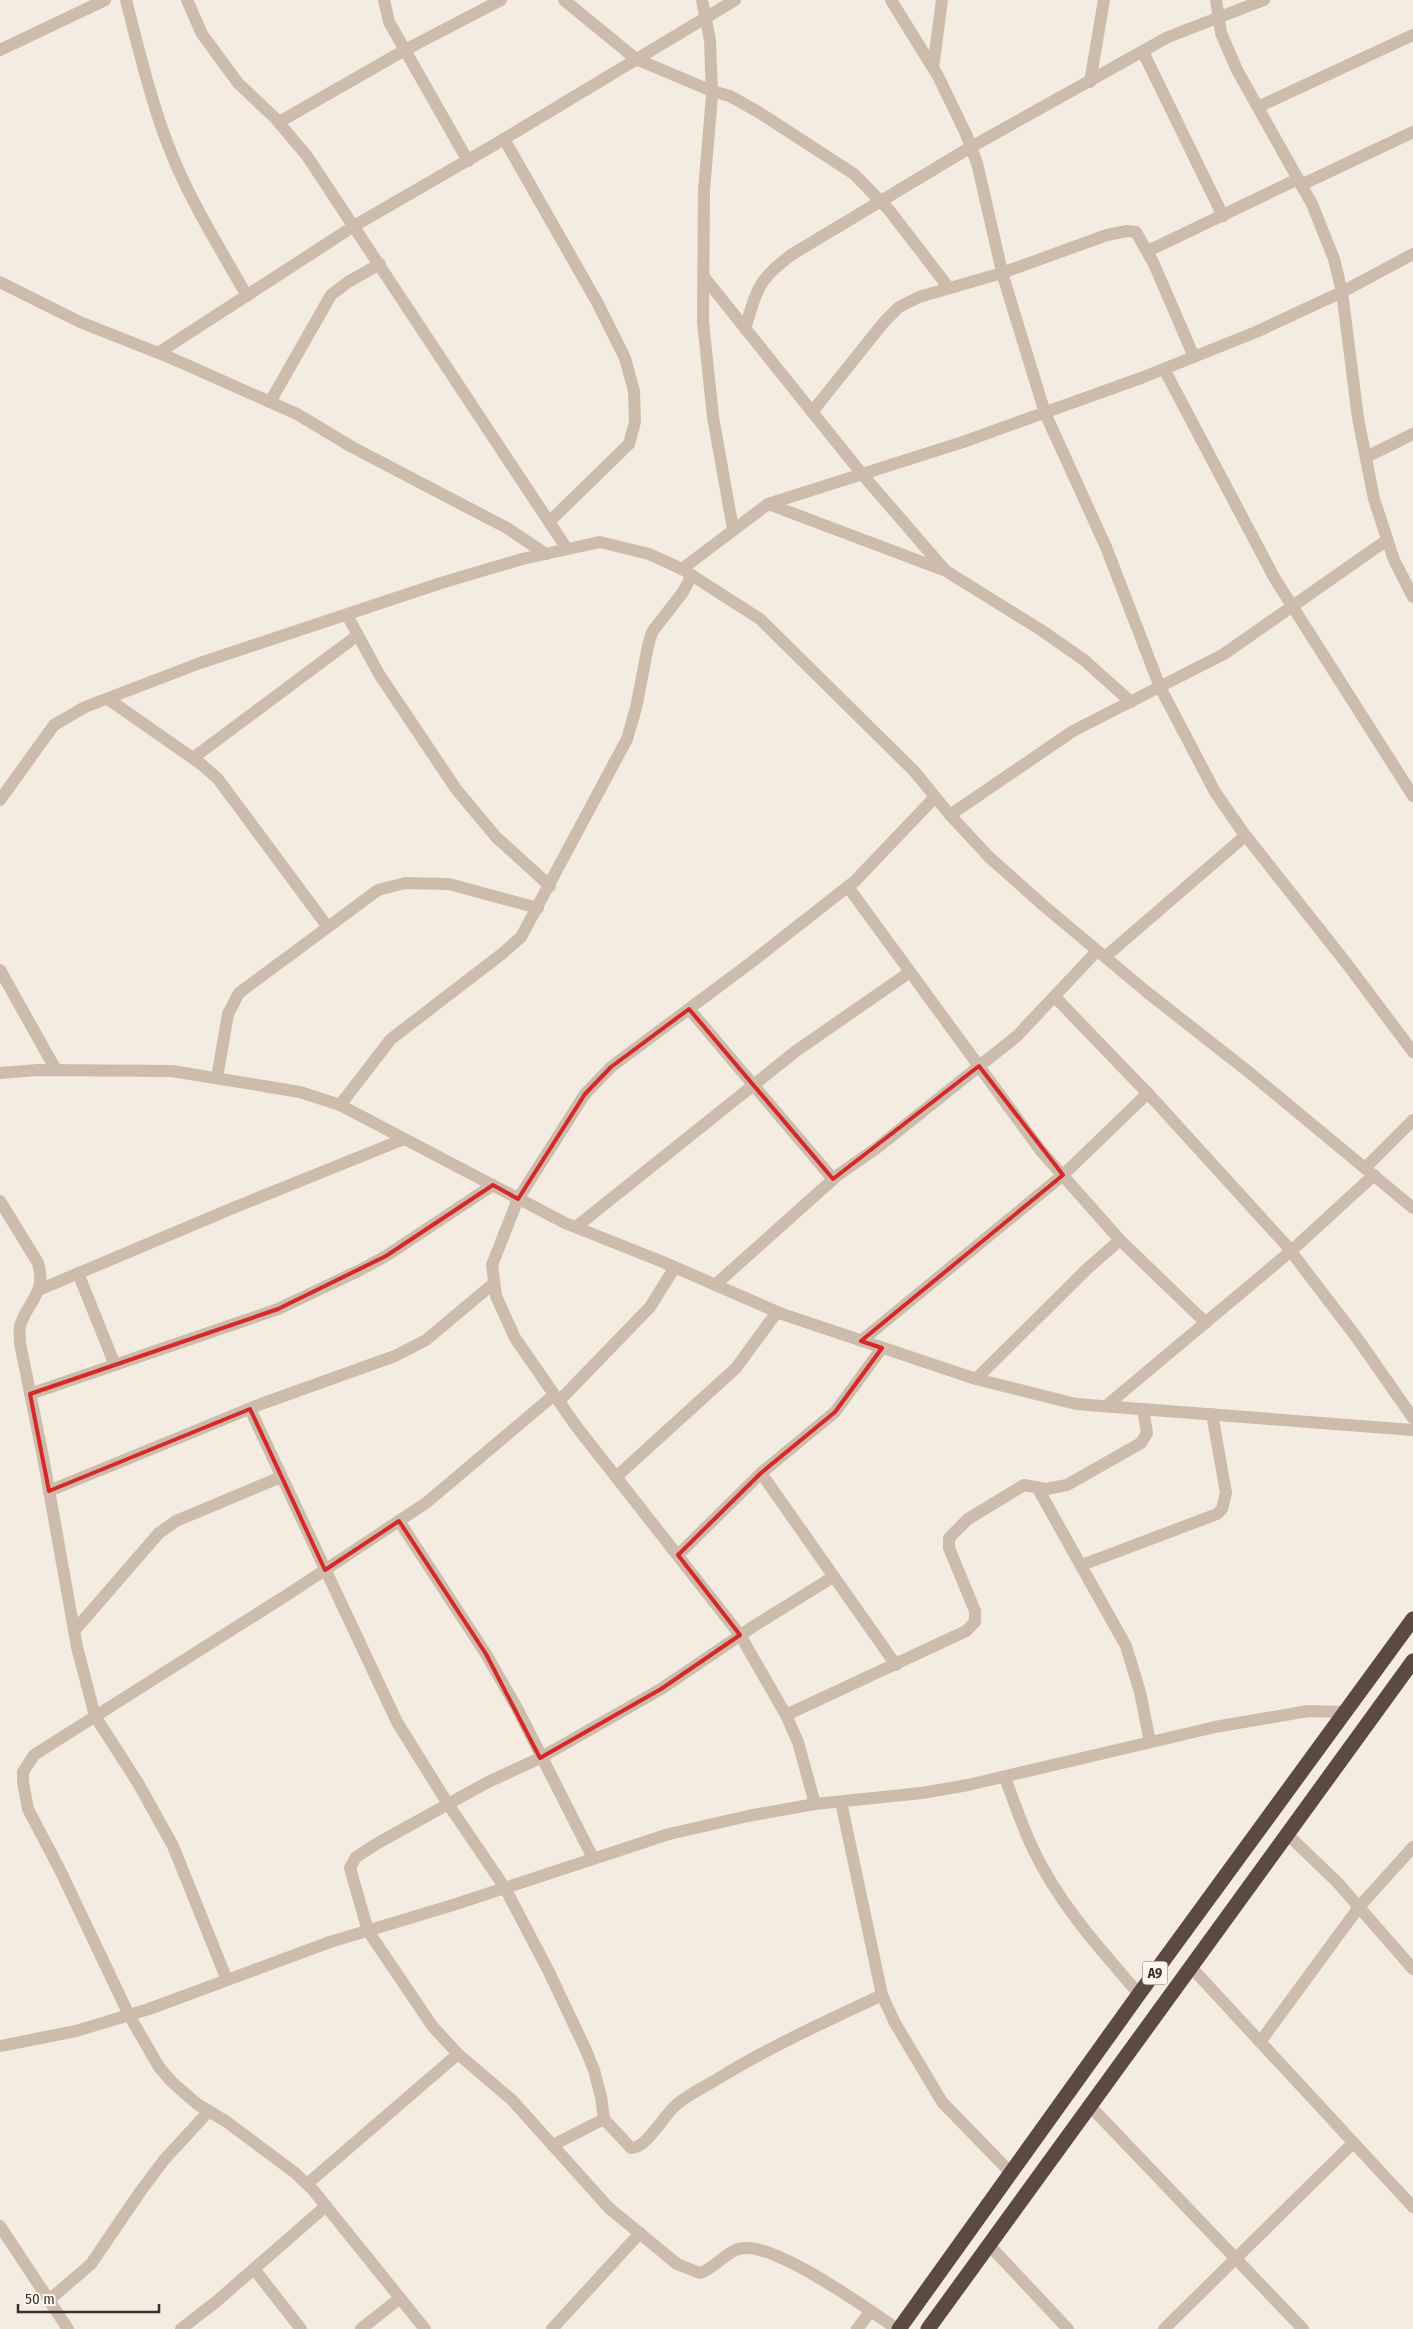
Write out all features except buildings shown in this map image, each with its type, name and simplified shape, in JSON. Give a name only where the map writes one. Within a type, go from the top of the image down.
[{"type":"highway","name":"A9","points":[[898,2329],[1139,1994],[1413,1619]]},
{"type":"highway","name":"A9","points":[[928,2329],[1413,1661]]},
{"type":"street","points":[[0,50],[105,0]]},
{"type":"street","points":[[126,0],[148,84],[170,150],[198,211],[247,296]]},
{"type":"street","points":[[187,0],[202,34],[238,83],[279,122],[307,156],[568,549]]},
{"type":"street","points":[[384,0],[388,22],[468,161]]},
{"type":"street","points":[[279,122],[405,50],[501,0]]},
{"type":"street","points":[[564,0],[636,60],[712,91],[730,96],[760,113],[854,174],[880,201],[949,288]]},
{"type":"street","points":[[702,0],[710,40],[712,91],[704,190],[703,322],[713,417],[733,529]]},
{"type":"street","points":[[158,353],[354,226],[468,161],[735,0]]},
{"type":"street","points":[[891,0],[933,68],[971,146],[977,163],[1002,273],[1046,413],[1102,538],[1160,687],[1215,792],[1245,836],[1348,964],[1413,1052]]},
{"type":"street","points":[[933,68],[942,0]]},
{"type":"street","points":[[1090,82],[1104,0]]},
{"type":"street","points":[[1216,0],[1221,33],[1237,70],[1312,204],[1334,259],[1342,292],[1358,418],[1374,499],[1394,560],[1412,591]]},
{"type":"street","points":[[746,329],[758,286],[771,270],[791,255],[971,146],[1090,82],[1168,37],[1264,0]]},
{"type":"street","points":[[1258,107],[1413,35]]},
{"type":"street","points":[[1143,52],[1223,216]]},
{"type":"street","points":[[1148,251],[1413,132]]},
{"type":"street","points":[[504,139],[597,302],[625,358],[634,390],[636,422],[629,444],[550,521]]},
{"type":"street","points":[[812,412],[884,322],[899,307],[919,297],[1002,273],[1083,243],[1127,231],[1136,232],[1148,251],[1194,356]]},
{"type":"street","points":[[340,1105],[391,1040],[521,937],[627,739],[636,708],[652,632],[683,592],[687,572],[733,529],[768,504],[963,442],[1046,413],[1256,332],[1342,292],[1413,254]]},
{"type":"street","points":[[270,402],[331,295],[348,282],[380,264]]},
{"type":"street","points":[[704,277],[862,474],[946,571]]},
{"type":"street","points":[[0,282],[80,322],[158,353],[297,414],[352,446],[507,528],[546,554]]},
{"type":"street","points":[[1164,369],[1275,579],[1413,796]]},
{"type":"street","points":[[1366,457],[1413,434]]},
{"type":"street","points":[[768,504],[946,571],[1077,655],[1131,702]]},
{"type":"street","points":[[950,815],[1073,731],[1224,654],[1387,540]]},
{"type":"street","points":[[0,800],[54,725],[85,707],[200,664],[441,583],[546,554],[600,542],[649,554],[687,572],[760,619],[914,771],[950,815],[990,858],[1101,954],[1250,1073],[1413,1208]]},
{"type":"street","points":[[347,615],[379,674],[456,789],[496,837],[550,886]]},
{"type":"street","points":[[193,758],[358,635]]},
{"type":"street","points":[[108,699],[193,758],[218,779],[327,926]]},
{"type":"street","points":[[815,1804],[798,1742],[786,1715],[740,1635],[556,1398],[515,1338],[496,1296],[492,1265],[518,1199],[585,1094],[611,1067],[754,961],[848,887],[935,797]]},
{"type":"street","points":[[715,1285],[833,1179],[878,1147],[1017,1036],[1101,954],[1245,836]]},
{"type":"street","points":[[217,1078],[228,1014],[239,993],[378,890],[405,883],[449,884],[538,908]]},
{"type":"street","points":[[848,887],[1041,1151],[1120,1240],[1206,1323]]},
{"type":"street","points":[[0,970],[56,1070]]},
{"type":"street","points":[[576,1227],[796,1051],[910,972]]},
{"type":"street","points":[[1055,997],[1148,1094],[1291,1251],[1358,1338],[1413,1418]]},
{"type":"street","points":[[689,1009],[833,1179]]},
{"type":"street","points":[[0,1073],[56,1070],[172,1071],[300,1092],[340,1105],[518,1199],[576,1227],[777,1312],[976,1379],[1076,1404],[1413,1430]]},
{"type":"street","points":[[861,1341],[1063,1175],[1148,1094]]},
{"type":"street","points":[[1106,1406],[1291,1251],[1369,1171],[1413,1120]]},
{"type":"street","points":[[40,1289],[404,1139]]},
{"type":"street","points":[[30,1394],[287,1305],[386,1256],[493,1185]]},
{"type":"street","points":[[0,1201],[38,1263],[42,1274],[40,1289],[20,1327],[20,1343],[50,1491],[74,1632],[95,1716],[138,1783],[173,1846],[227,1980]]},
{"type":"street","points":[[976,1379],[1088,1268],[1120,1240]]},
{"type":"street","points":[[425,2329],[307,2184],[250,2138],[190,2098],[159,2068],[129,2015],[60,1870],[28,1809],[22,1782],[23,1772],[34,1755],[426,1504],[556,1398],[650,1307],[674,1267]]},
{"type":"street","points":[[78,1273],[115,1365]]},
{"type":"street","points":[[50,1491],[250,1409],[395,1356],[426,1340],[494,1283]]},
{"type":"street","points":[[616,1477],[736,1368],[777,1312]]},
{"type":"street","points":[[678,1556],[761,1472],[835,1412],[882,1348]]},
{"type":"street","points":[[250,1409],[397,1722],[448,1804],[505,1888],[548,1970],[585,2048],[594,2070],[604,2119],[631,2148],[637,2149],[643,2144],[656,2126],[677,2104],[762,2051],[882,1995]]},
{"type":"street","points":[[786,1715],[966,1631],[975,1622],[975,1611],[949,1548],[949,1538],[968,1519],[1024,1485],[1046,1489],[1066,1485],[1141,1444],[1147,1433],[1143,1409]]},
{"type":"street","points":[[1082,1565],[1217,1514],[1222,1509],[1226,1492],[1212,1414]]},
{"type":"street","points":[[761,1472],[896,1665]]},
{"type":"street","points":[[74,1632],[159,1533],[176,1521],[281,1477]]},
{"type":"street","points":[[1037,1486],[1126,1646],[1140,1692],[1150,1742]]},
{"type":"street","points":[[398,1521],[486,1654],[518,1710],[540,1758],[593,1858]]},
{"type":"street","points":[[833,1577],[740,1635],[661,1689],[540,1758],[488,1782],[356,1856],[350,1868],[368,1931],[432,2027],[458,2054],[512,2100],[609,2208],[678,2264],[700,2273],[734,2250],[746,2248],[777,2254],[898,2329]]},
{"type":"street","points":[[0,2046],[76,2031],[129,2015],[368,1931],[669,1834],[748,1816],[815,1804],[922,1793],[1005,1778],[1215,1727],[1308,1712],[1344,1712]]},
{"type":"street","points":[[1005,1778],[1033,1850],[1058,1891],[1081,1928],[1139,1994]]},
{"type":"street","points":[[841,1802],[882,1995],[895,2023],[942,2102],[1011,2173]]},
{"type":"street","points":[[1287,1834],[1338,1883],[1413,1969]]},
{"type":"street","points":[[1260,2042],[1359,1907],[1410,1856]]},
{"type":"street","points":[[1190,1966],[1413,2207]]},
{"type":"street","points":[[307,2184],[458,2054]]},
{"type":"street","points":[[1089,2106],[1303,2329]]},
{"type":"street","points":[[49,2300],[91,2264],[164,2160],[209,2111]]},
{"type":"street","points":[[553,2145],[604,2119]]},
{"type":"street","points":[[1164,2329],[1352,2143]]},
{"type":"street","points":[[181,2329],[326,2206]]},
{"type":"street","points":[[0,2226],[68,2329]]},
{"type":"street","points":[[552,2329],[640,2233]]},
{"type":"street","points":[[989,2245],[1068,2329]]},
{"type":"street","points":[[254,2269],[301,2329]]},
{"type":"street","points":[[361,2329],[400,2298]]},
{"type":"street","points":[[857,2329],[871,2311]]},
{"type":"highlighted area","points":[[689,1009],[833,1179],[979,1066],[1063,1175],[861,1341],[882,1348],[835,1412],[761,1473],[678,1555],[740,1635],[661,1689],[540,1758],[486,1654],[399,1521],[325,1570],[250,1409],[49,1491],[30,1394],[278,1309],[386,1256],[493,1185],[518,1199],[585,1094],[611,1067]]}]
